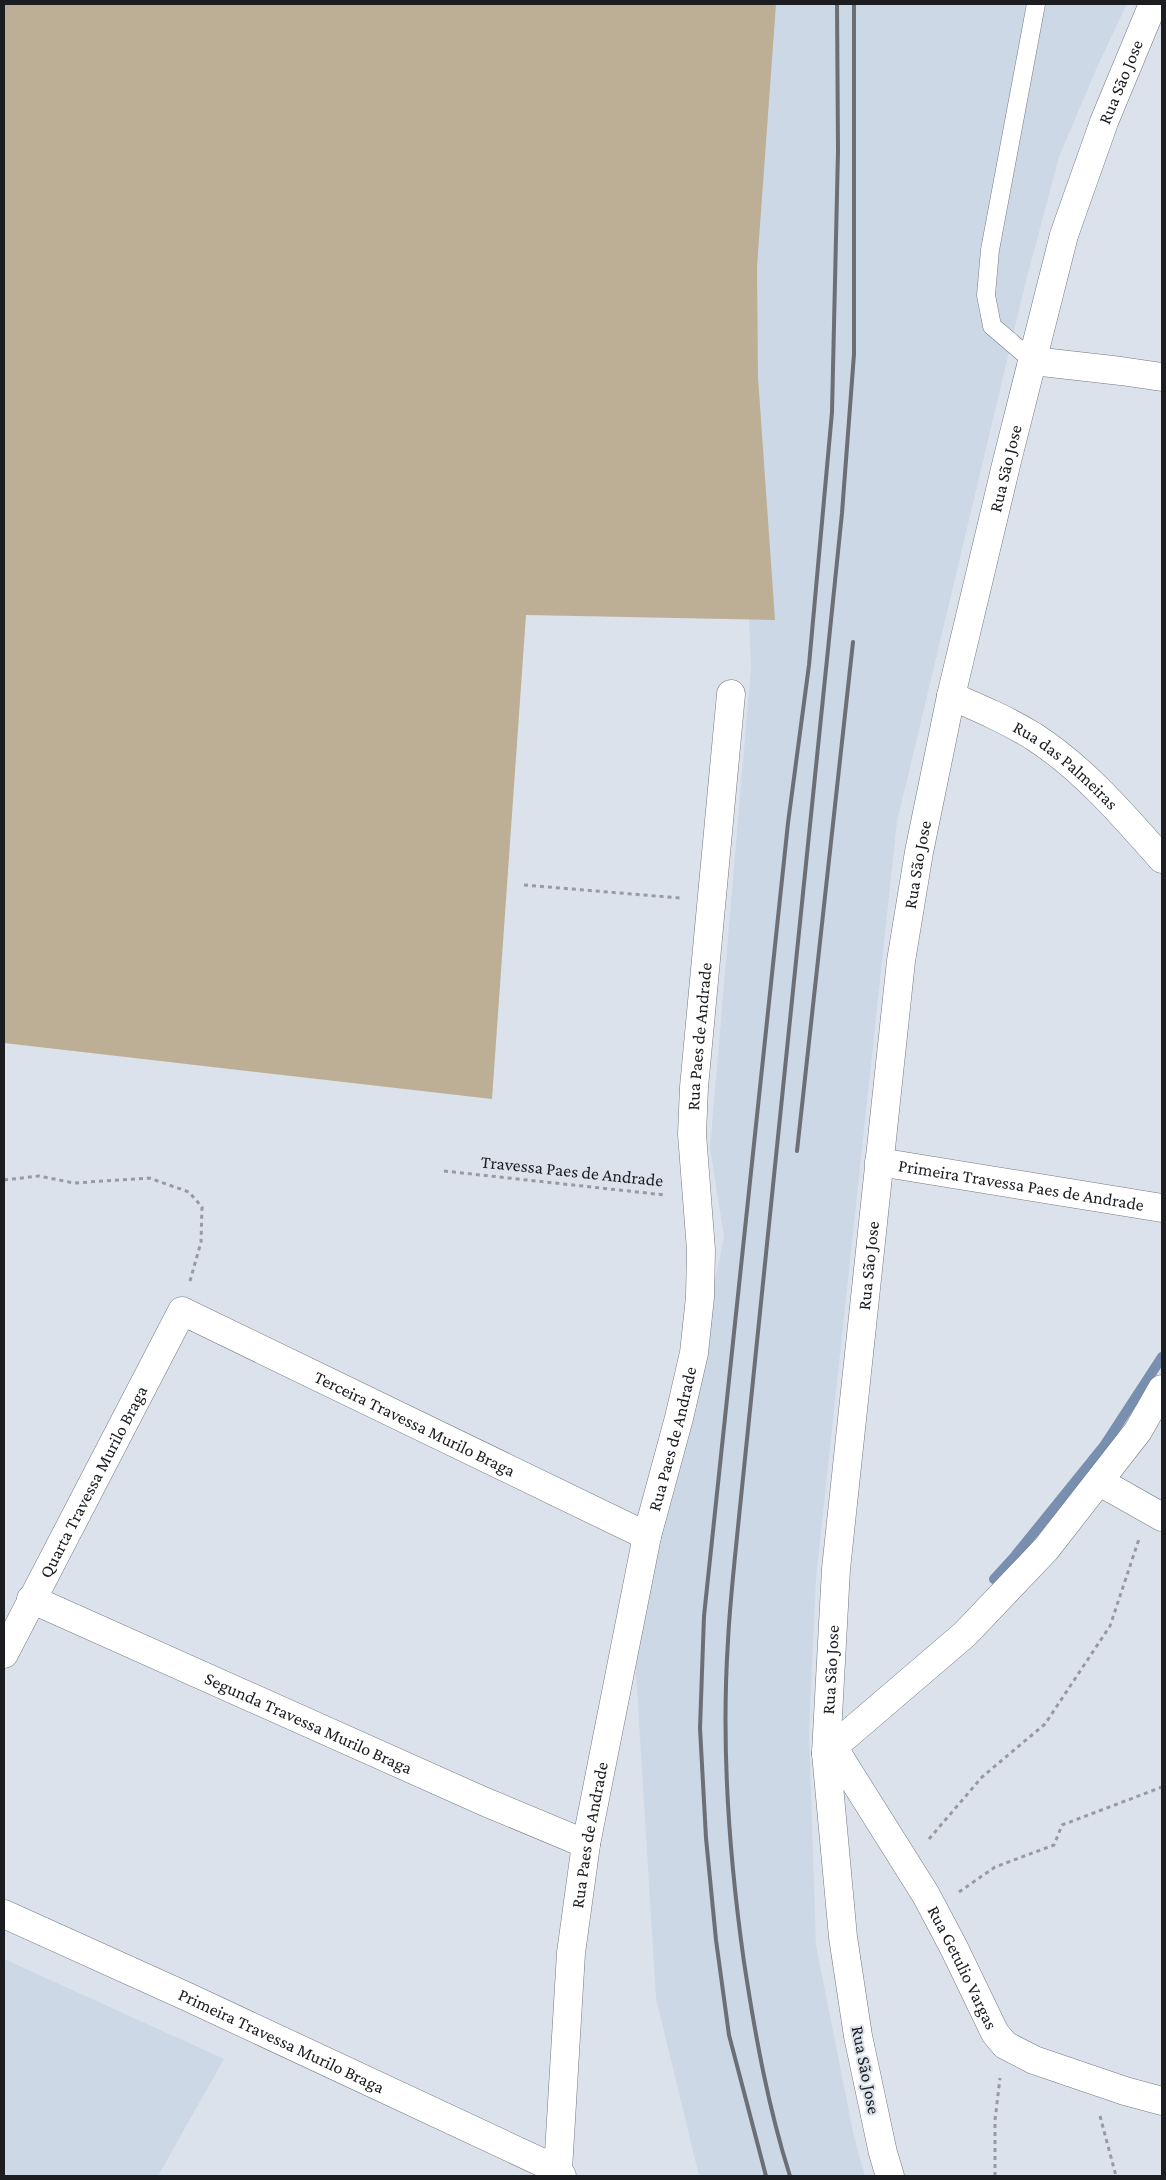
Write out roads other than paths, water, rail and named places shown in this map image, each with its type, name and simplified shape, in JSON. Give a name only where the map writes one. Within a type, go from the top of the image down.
[{"type":"street","name":"Rua São Jose","points":[[890,2176],[882,2153],[858,2036],[843,1937],[829,1750],[836,1570],[902,952],[919,852],[951,696],[1007,461],[1064,235],[1104,122],[1153,4]]},
{"type":"street","points":[[1032,362],[1121,370],[1162,377]]},
{"type":"street","name":"Rua Paes de Andrade","points":[[560,2173],[572,1953],[586,1844],[647,1536],[694,1353],[700,1297],[701,1250],[692,1134],[694,1087],[710,900],[731,694]]},
{"type":"street","name":"Rua das Palmeiras","points":[[951,696],[996,715],[1034,736],[1105,795],[1162,859]]},
{"type":"street","name":"Primeira Travessa Paes de Andrade","points":[[879,1162],[1162,1208]]},
{"type":"street","name":"Terceira Travessa Murilo Braga","points":[[182,1311],[647,1536]]},
{"type":"street","name":"Quarta Travessa Murilo Braga","points":[[4,1654],[182,1311]]},
{"type":"street","name":"Rua São Jose","points":[[829,1750],[965,1634],[1046,1549],[1138,1431],[1162,1389]]},
{"type":"street","points":[[1100,1482],[1156,1513]]},
{"type":"street","name":"Segunda Travessa Murilo Braga","points":[[31,1599],[483,1801],[586,1844]]},
{"type":"street","name":"Rua Getulio Vargas","points":[[829,1750],[907,1865],[933,1909],[995,2034],[1005,2045],[1034,2060],[1090,2080],[1162,2100]]},
{"type":"street","name":"Primeira Travessa Murilo Braga","points":[[4,1914],[190,1998],[560,2173]]},
{"type":"lane","points":[[1032,362],[992,326],[986,294],[990,250],[1036,4]]},
{"type":"waterway","points":[[994,1579],[1015,1556],[1104,1446],[1162,1357]]},
{"type":"railway","points":[[766,2176],[729,2035],[716,1940],[706,1838],[700,1728],[704,1616],[788,823],[809,665],[832,412],[838,151],[837,4]]},
{"type":"railway","points":[[790,2176],[775,2124],[763,2070],[744,1962],[730,1842],[726,1762],[726,1681],[734,1563],[842,513],[854,354],[854,4]]},
{"type":"railway","points":[[797,1151],[853,642]]}]
